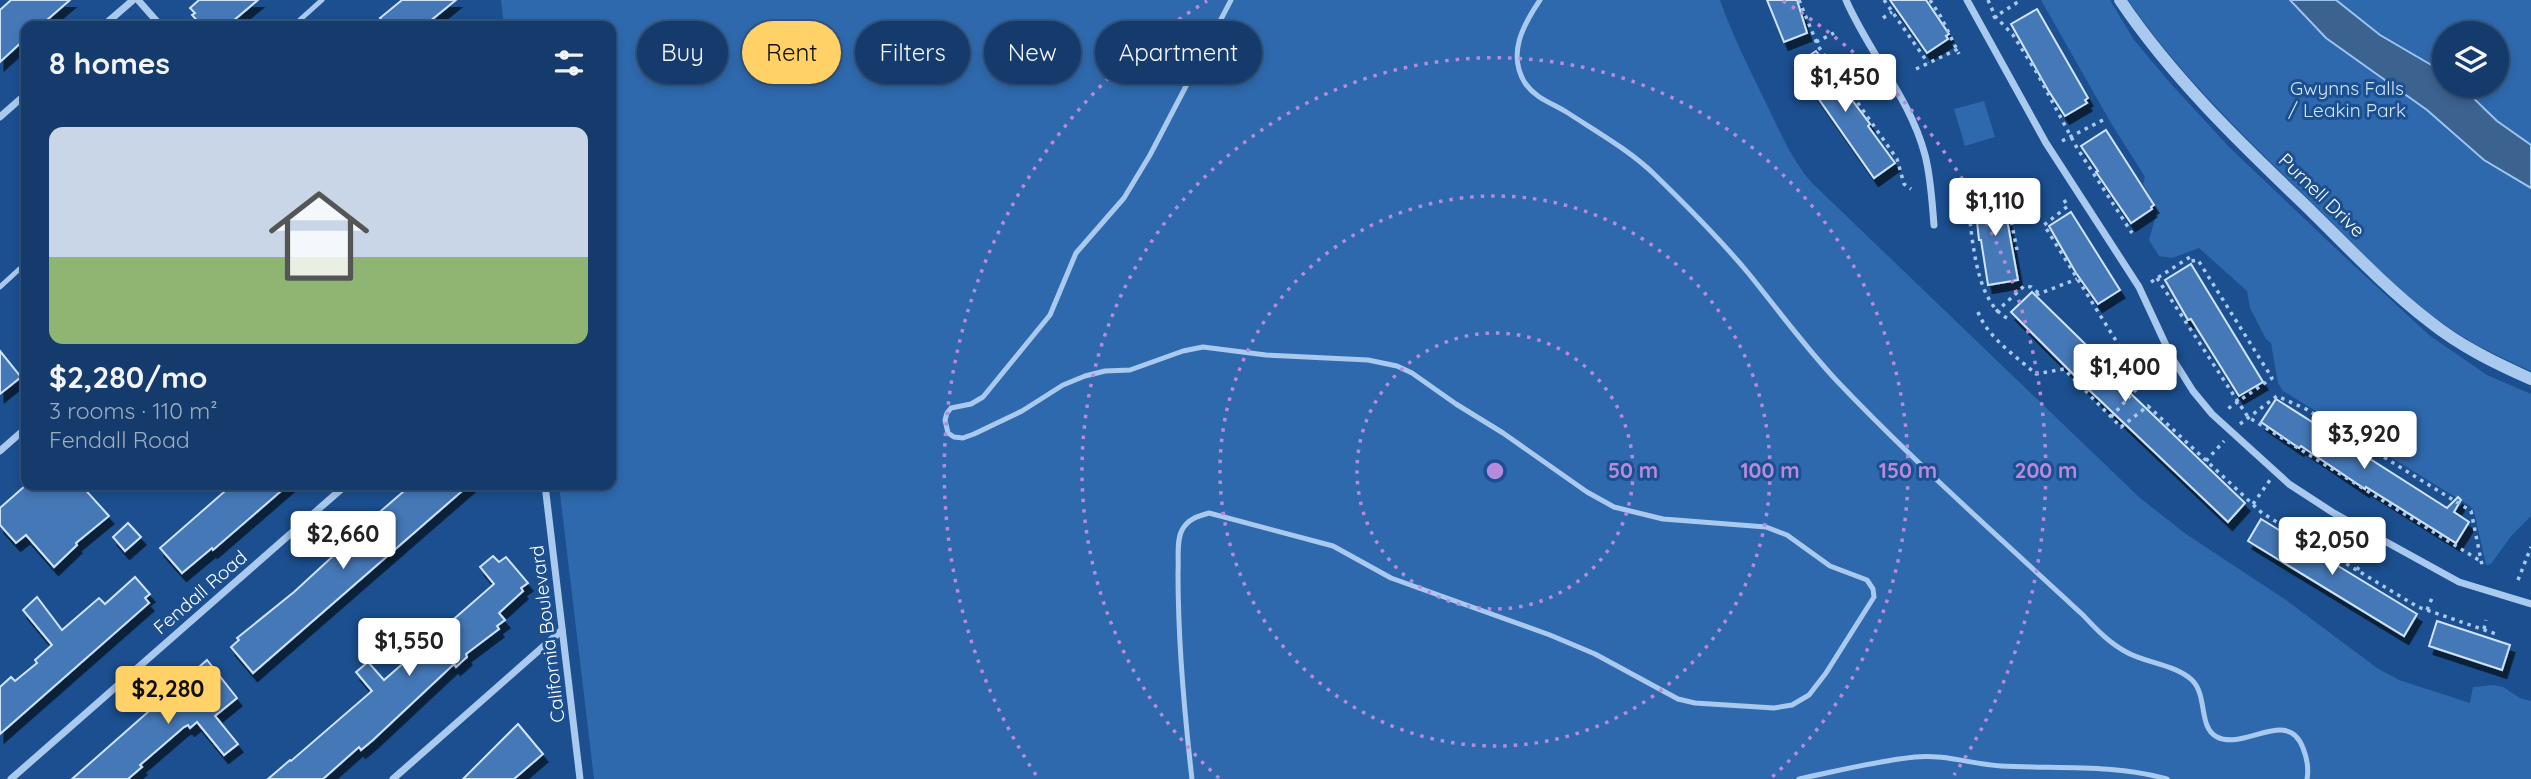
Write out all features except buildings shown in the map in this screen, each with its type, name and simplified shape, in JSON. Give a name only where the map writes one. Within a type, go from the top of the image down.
[{"type":"street","points":[[109,21],[136,0],[156,21]]},
{"type":"street","points":[[1846,0],[1902,99],[1916,130],[1925,155],[1934,225]]},
{"type":"street","points":[[1966,0],[2046,143],[2139,286],[2171,356],[2193,391],[2212,414],[2289,484],[2332,512],[2459,582],[2531,604]]},
{"type":"street","name":"Purnell Drive","points":[[2120,0],[2140,30],[2237,140],[2386,283],[2429,321],[2464,345],[2531,379]]},
{"type":"street","points":[[0,117],[21,98]]},
{"type":"street","points":[[0,451],[21,432]]},
{"type":"street","name":"Fendall Road","points":[[10,779],[340,490]]},
{"type":"street","name":"California Boulevard","points":[[546,490],[580,779]]},
{"type":"street","points":[[393,779],[562,630]]},
{"type":"lane","points":[[299,21],[322,0]]},
{"type":"lane","points":[[1192,779],[1178,612],[1179,558],[1181,533],[1185,526],[1198,516],[1209,513],[1333,546],[1391,578],[1550,635],[1595,654],[1678,699],[1695,703],[1774,708],[1793,705],[1809,695],[1874,597],[1867,580],[1829,566],[1787,535],[1766,527],[1663,519],[1614,507],[1587,492],[1503,432],[1412,373],[1397,366],[1368,360],[1266,355],[1203,347],[1183,351],[1130,370],[1105,371],[1085,376],[1063,385],[1022,411],[974,434],[962,438],[948,433],[945,428],[947,412],[951,408],[971,404],[983,397],[1050,315],[1076,253],[1131,188],[1231,0]]},
{"type":"lane","points":[[1539,0],[1517,44],[1516,58],[1519,72],[1533,93],[1621,147],[1646,166],[1747,272],[1834,378],[1922,468],[2083,615],[2105,639],[2129,653],[2177,671],[2192,680],[2204,704],[2204,719],[2216,737],[2230,740],[2272,731],[2284,730],[2293,733],[2301,742],[2307,759],[2307,779]]},
{"type":"lane","points":[[0,287],[21,268]]},
{"type":"lane","points":[[1799,779],[1862,765],[1917,757],[1999,766],[2075,766],[2167,779]]},
{"type":"path","points":[[1799,0],[1816,42],[1897,159],[1904,184],[1910,189]]},
{"type":"path","points":[[1884,0],[1928,64]]},
{"type":"path","points":[[1916,69],[1958,51],[1930,0]]},
{"type":"path","points":[[1988,0],[1993,18],[2013,35],[2071,137],[2132,233]]},
{"type":"path","points":[[1993,18],[2021,0]]},
{"type":"path","points":[[1883,18],[1892,12]]},
{"type":"path","points":[[1816,42],[1834,33]]},
{"type":"path","points":[[1850,93],[1864,83]]},
{"type":"path","points":[[2062,141],[2105,119]]},
{"type":"path","points":[[2007,318],[1996,312],[1981,287],[1966,188],[2003,180],[2017,250]]},
{"type":"path","points":[[2064,200],[2068,206],[2043,225],[2132,367],[2128,388]]},
{"type":"path","points":[[2151,282],[2190,257],[2191,261],[2198,260],[2272,378],[2226,410]]},
{"type":"path","points":[[2157,278],[2248,418],[2482,563],[2471,511],[2306,409],[2277,396],[2248,418],[2239,425]]},
{"type":"path","points":[[1996,312],[2024,286],[2031,287],[2038,295],[2077,279]]},
{"type":"path","points":[[2158,300],[2168,294]]},
{"type":"path","points":[[1978,312],[1983,324],[1992,334],[2036,374],[2064,369],[2121,428],[2148,406],[2262,513],[2418,607],[2499,635]]},
{"type":"path","points":[[2128,360],[2141,352]]},
{"type":"path","points":[[2111,417],[2152,372]]},
{"type":"path","points":[[2206,461],[2227,438]]},
{"type":"path","points":[[2253,504],[2271,478]]},
{"type":"path","points":[[2304,538],[2308,530]]},
{"type":"path","points":[[2330,554],[2335,545]]},
{"type":"path","points":[[2518,580],[2531,547]]},
{"type":"path","points":[[2357,570],[2362,560]]},
{"type":"path","points":[[2524,565],[2531,568]]},
{"type":"path","points":[[2427,610],[2432,598]]},
{"type":"path","points":[[2484,629],[2486,620]]},
{"type":"green space","points":[[501,0],[1720,0],[1781,135],[1810,181],[2140,498],[2186,534],[2286,600],[2377,668],[2399,680],[2470,703],[2473,687],[2494,685],[2531,701],[2531,779],[594,779],[560,490],[616,490],[616,21],[503,21]]},
{"type":"green space","points":[[2041,0],[2110,0],[2134,40],[2172,85],[2229,147],[2349,261],[2429,335],[2487,375],[2531,394],[2531,516],[2512,535],[2491,564],[2486,565],[2474,511],[2470,506],[2283,391],[2278,383],[2271,343],[2266,339],[2250,308],[2247,291],[2199,248],[2172,258],[2159,256],[2149,240],[2157,211],[2143,184],[2145,177]]},
{"type":"green space","name":"Gwynns Falls / Leakin Park","points":[[2128,0],[2531,0],[2531,371],[2460,335],[2402,291],[2232,124],[2167,52]]},
{"type":"green space","points":[[1984,101],[1995,137],[1965,146],[1954,109]]},
{"type":"shaded area","points":[[2290,0],[2336,0],[2380,35],[2432,65],[2432,98],[2473,98],[2497,121],[2531,145],[2531,188],[2484,160],[2427,110],[2326,38]]}]
